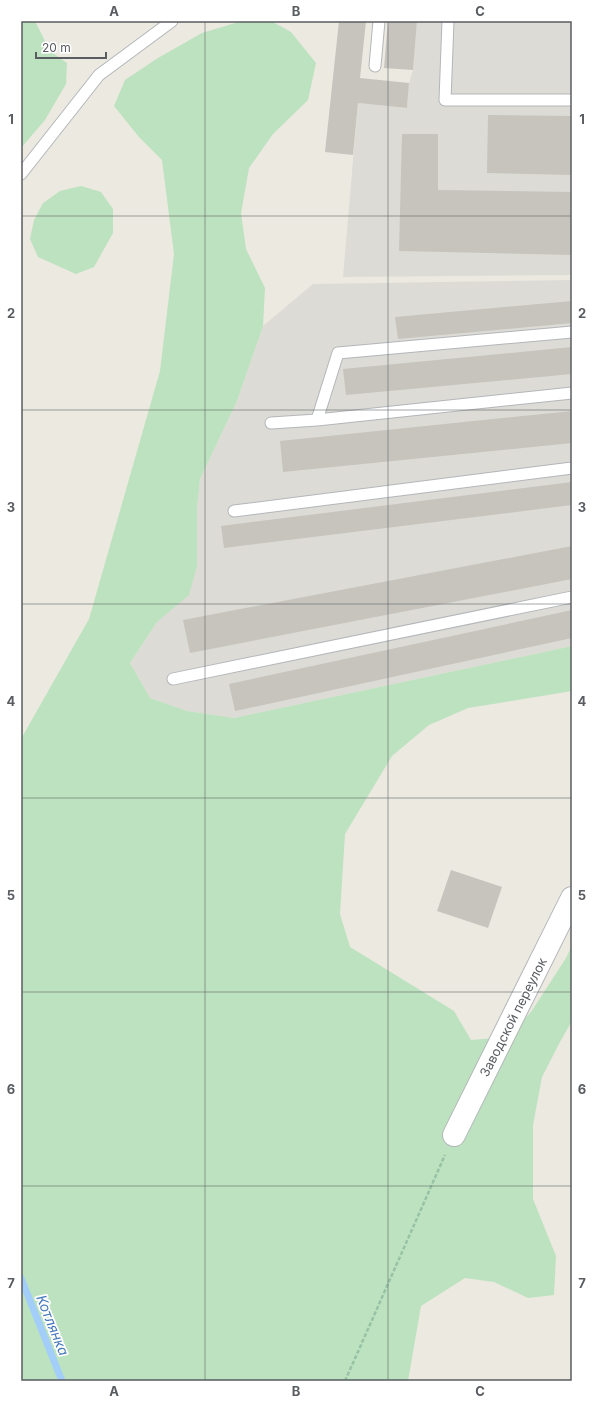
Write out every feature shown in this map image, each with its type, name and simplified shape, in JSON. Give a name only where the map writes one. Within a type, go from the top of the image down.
[{"type":"street","name":"Заводской переулок","points":[[454,1135],[572,898]]},
{"type":"lane","points":[[21,174],[99,75],[172,21]]},
{"type":"lane","points":[[375,66],[380,21]]},
{"type":"lane","points":[[448,21],[445,100],[572,100]]},
{"type":"lane","points":[[317,420],[338,353],[572,332]]},
{"type":"lane","points":[[271,423],[317,420],[572,393]]},
{"type":"lane","points":[[234,511],[572,468]]},
{"type":"lane","points":[[173,679],[572,598]]},
{"type":"path","points":[[345,1381],[454,1135]]},
{"type":"shaded area","points":[[417,21],[572,21],[572,275],[343,277],[358,103],[407,108],[409,83],[413,70]]},
{"type":"shaded area","points":[[572,280],[572,646],[234,718],[187,711],[150,698],[130,663],[157,622],[189,594],[200,479],[237,401],[263,326],[313,284]]},
{"type":"green space","points":[[21,21],[35,21],[50,51],[67,63],[66,84],[45,120],[21,148]]},
{"type":"green space","points":[[242,21],[271,21],[291,32],[316,63],[308,100],[273,134],[249,168],[241,213],[246,249],[265,288],[263,326],[237,401],[200,479],[197,509],[197,566],[189,595],[157,622],[130,663],[150,698],[187,711],[234,718],[572,646],[572,691],[468,708],[429,725],[392,756],[345,834],[340,914],[350,947],[454,1011],[471,1040],[507,1037],[531,1012],[566,958],[572,945],[572,1021],[542,1077],[533,1125],[533,1199],[556,1256],[554,1295],[528,1298],[494,1282],[465,1278],[421,1306],[408,1381],[21,1381],[21,739],[89,619],[160,371],[174,254],[162,160],[139,137],[114,106],[125,80],[158,58],[202,33]]},
{"type":"green space","points":[[81,186],[101,192],[113,209],[113,233],[94,267],[76,274],[38,257],[30,239],[34,220],[43,203],[60,191]]},
{"type":"building","points":[[339,21],[366,21],[360,78],[409,83],[407,108],[358,103],[353,155],[325,152]]},
{"type":"building","points":[[388,21],[417,21],[413,70],[384,68]]},
{"type":"building","points":[[488,115],[572,116],[572,175],[487,173]]},
{"type":"building","points":[[402,134],[438,134],[438,190],[572,192],[572,255],[399,251]]},
{"type":"building","points":[[572,301],[572,323],[398,339],[395,317]]},
{"type":"building","points":[[572,347],[572,374],[346,395],[343,369]]},
{"type":"building","points":[[572,411],[572,443],[283,472],[280,441]]},
{"type":"building","points":[[572,482],[572,505],[224,548],[221,526]]},
{"type":"building","points":[[572,546],[572,579],[190,653],[183,620]]},
{"type":"building","points":[[572,610],[572,638],[235,711],[229,684]]},
{"type":"building","points":[[451,870],[502,887],[488,928],[437,911]]},
{"type":"waterway","name":"Котлянка","points":[[21,1278],[62,1381]]}]
